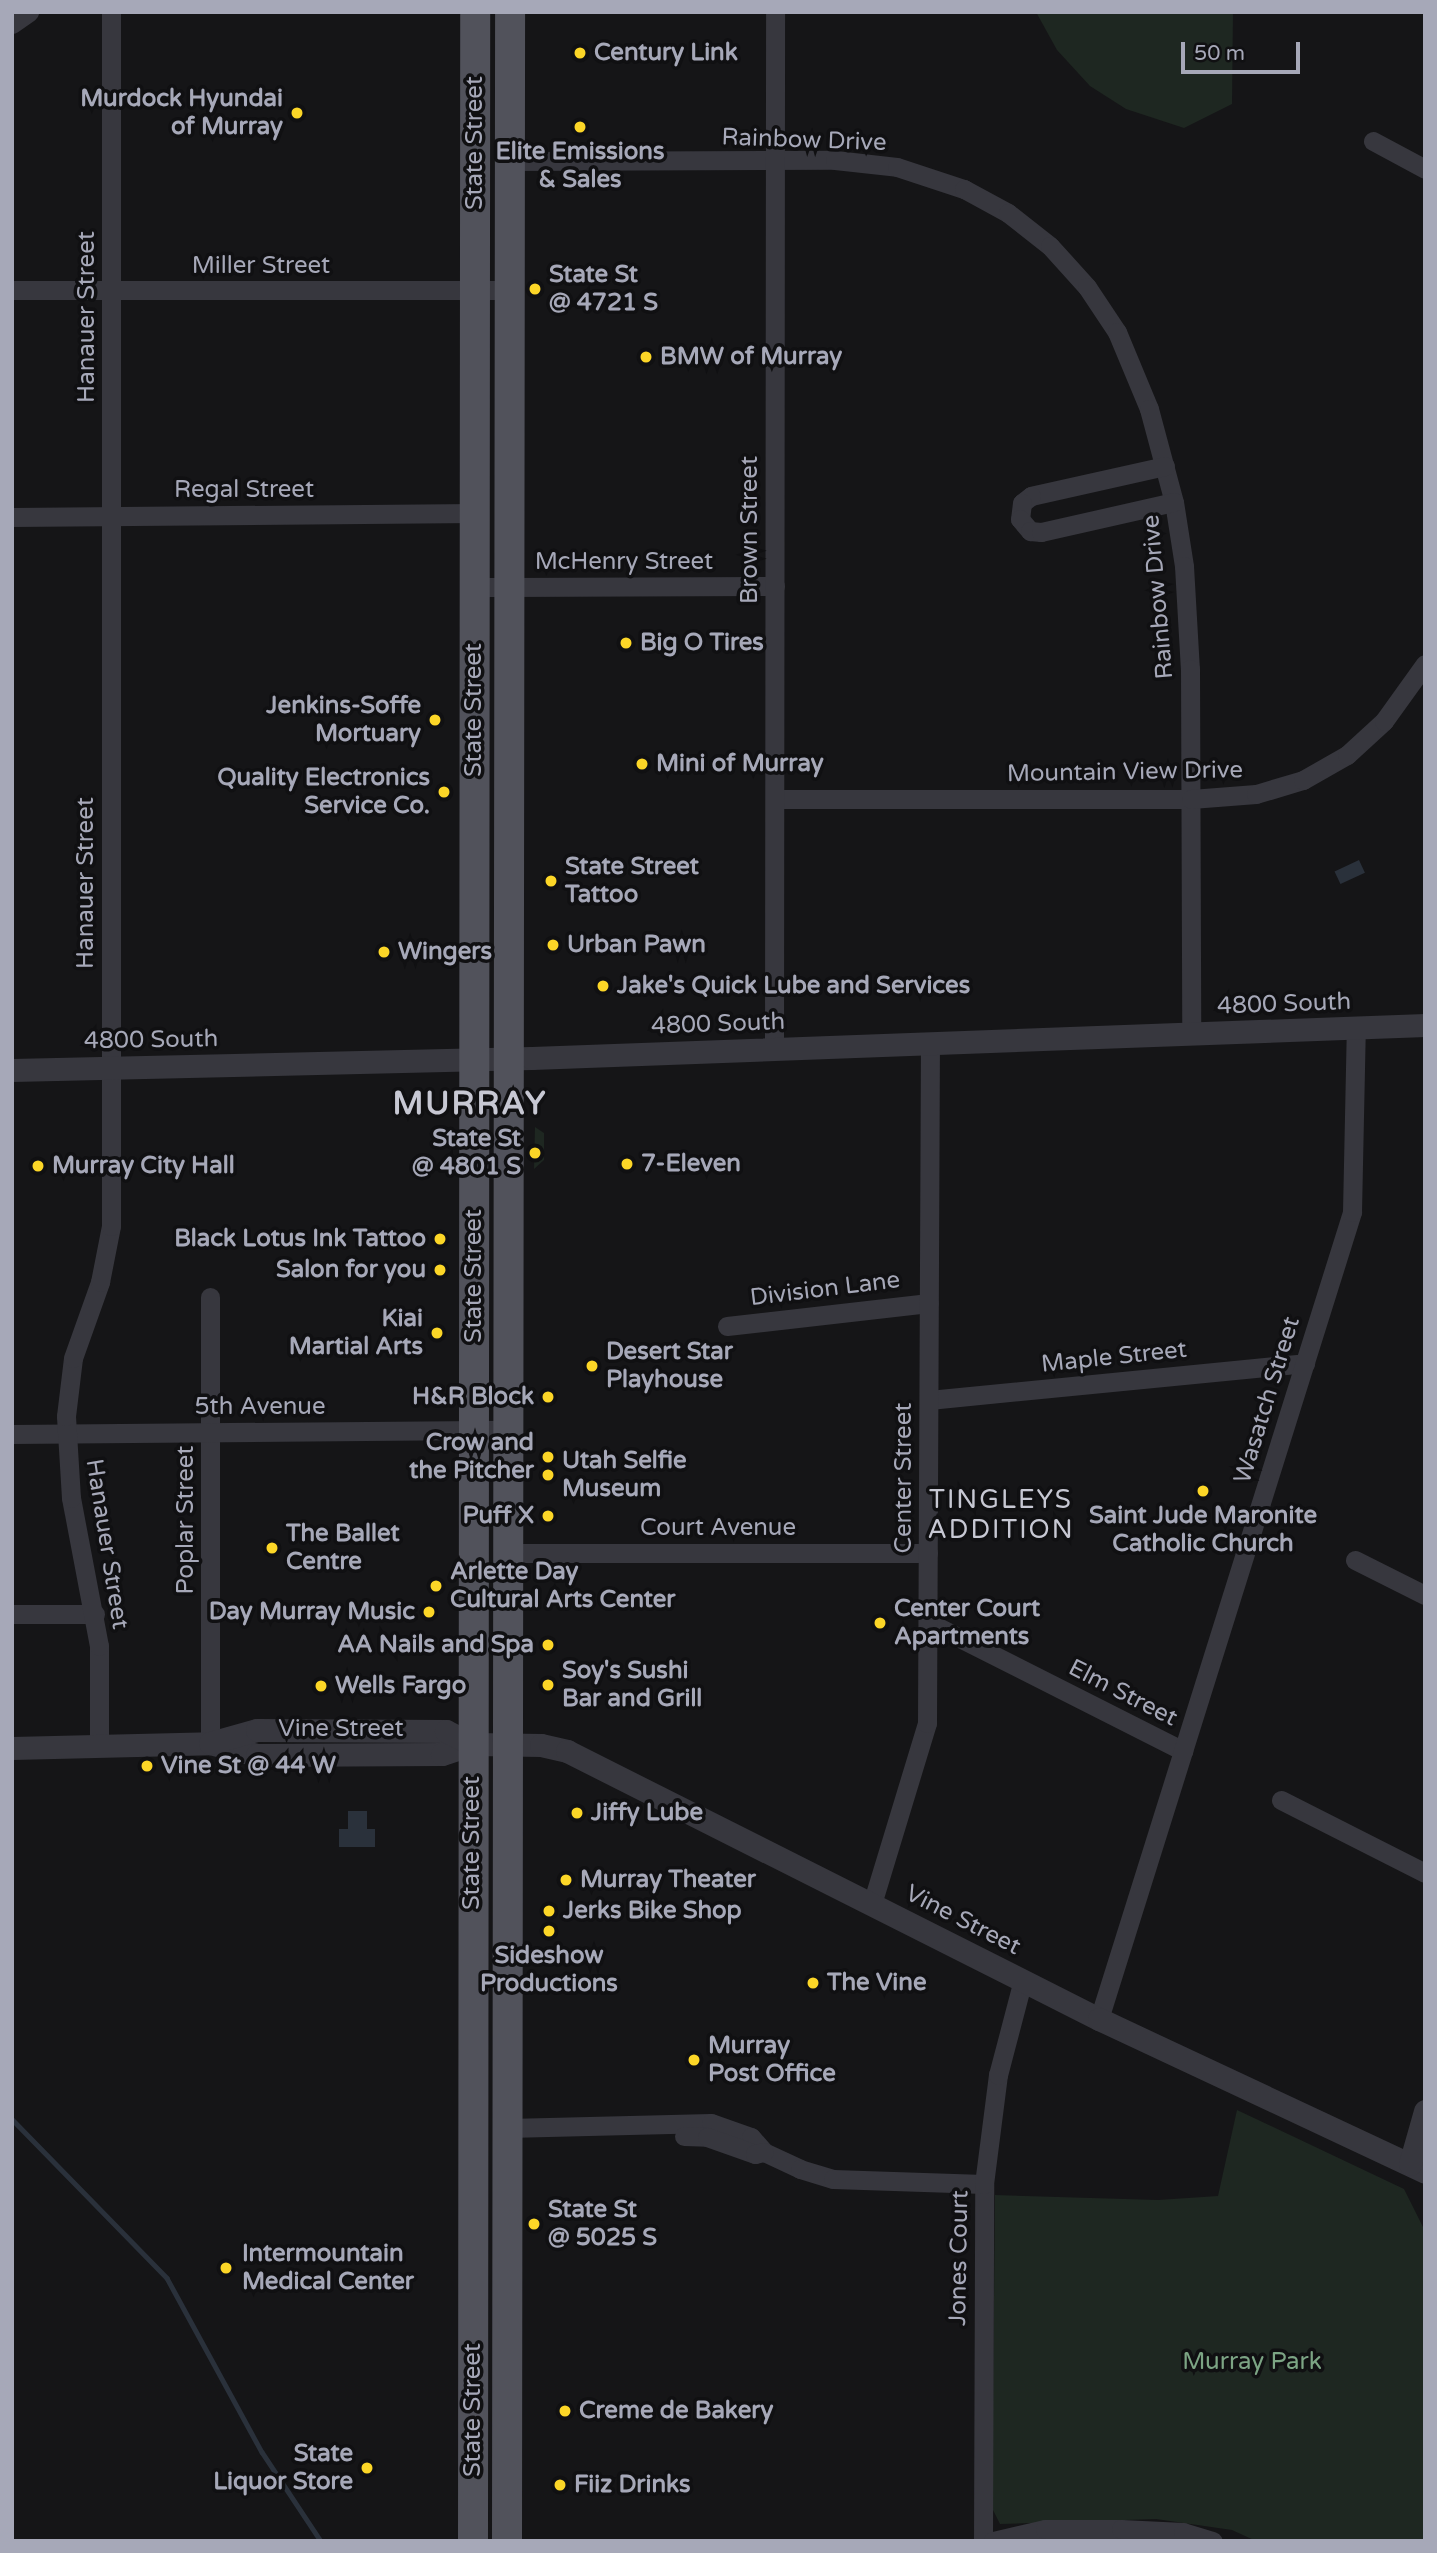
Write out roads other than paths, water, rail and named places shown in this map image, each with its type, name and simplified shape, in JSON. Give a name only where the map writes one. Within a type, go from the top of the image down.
[{"type":"main road","name":"State Street","points":[[473,2541],[472,1744],[475,1430],[472,1058],[475,12]]},
{"type":"main road","name":"State Street","points":[[507,2541],[510,12]]},
{"type":"street","points":[[12,24],[29,12]]},
{"type":"street","name":"Hanauer Street","points":[[99,1745],[95,1614],[71,1498],[67,1433],[73,1358],[100,1282],[109,1241],[111,12]]},
{"type":"street","name":"Brown Street","points":[[775,12],[775,1048]]},
{"type":"street","points":[[1373,141],[1425,169]]},
{"type":"street","name":"Rainbow Drive","points":[[510,161],[855,161],[918,173],[986,200],[1030,229],[1070,265],[1110,320],[1139,382],[1174,502],[1188,604],[1191,1034]]},
{"type":"street","name":"Miller Street","points":[[12,290],[510,290]]},
{"type":"street","points":[[1165,466],[1031,496],[1022,503],[1020,519],[1030,531],[1041,532],[1174,502]]},
{"type":"street","name":"Regal Street","points":[[12,517],[475,513]]},
{"type":"street","name":"McHenry Street","points":[[474,587],[775,586]]},
{"type":"street","name":"Mountain View Drive","points":[[775,799],[1191,799],[1268,791],[1326,769],[1384,721],[1425,664]]},
{"type":"street","name":"4800 South","points":[[12,1070],[509,1058],[1425,1025]]},
{"type":"street","name":"Wasatch Street","points":[[1099,2019],[1355,1195],[1356,1028]]},
{"type":"street","name":"Center Street","points":[[872,1904],[927,1729],[930,1044]]},
{"type":"street","name":"Poplar Street","points":[[210,1297],[210,1744]]},
{"type":"street","name":"Division Lane","points":[[727,1326],[929,1303]]},
{"type":"street","name":"Maple Street","points":[[929,1400],[1305,1363]]},
{"type":"street","name":"5th Avenue","points":[[12,1434],[508,1430]]},
{"type":"street","name":"Court Avenue","points":[[508,1553],[928,1553]]},
{"type":"street","points":[[1355,1560],[1425,1595]]},
{"type":"street","points":[[12,1614],[95,1614]]},
{"type":"street","name":"Elm Street","points":[[928,1622],[1183,1751]]},
{"type":"street","name":"Vine Street","points":[[12,1748],[210,1744],[257,1755],[442,1754],[472,1744],[557,1748],[598,1763],[1099,2019],[1417,2168]]},
{"type":"street","points":[[1281,1800],[1425,1873]]},
{"type":"street","name":"Jones Court","points":[[983,2541],[984,2183],[998,2075],[1023,1980]]},
{"type":"street","points":[[1417,2168],[1425,2111]]},
{"type":"street","points":[[506,2128],[597,2128],[621,2136],[707,2137],[755,2154],[764,2152],[833,2179],[984,2183]]},
{"type":"street","points":[[993,2541],[1045,2529],[1183,2532],[1213,2541]]},
{"type":"waterway","points":[[12,2119],[167,2278],[262,2452],[321,2541]]},
{"type":"place","name":"Century Link","points":[[580,53]]},
{"type":"place","name":"Murdock Hyundai of Murray","points":[[297,113]]},
{"type":"place","name":"Elite Emissions & Sales","points":[[580,127]]},
{"type":"place","name":"State St @ 4721 S","points":[[535,289]]},
{"type":"place","name":"BMW of Murray","points":[[646,357]]},
{"type":"place","name":"Big O Tires","points":[[626,643]]},
{"type":"place","name":"Jenkins-Soffe Mortuary","points":[[435,720]]},
{"type":"place","name":"Mini of Murray","points":[[642,764]]},
{"type":"place","name":"Quality Electronics Service Co.","points":[[444,792]]},
{"type":"place","name":"State Street Tattoo","points":[[551,881]]},
{"type":"place","name":"Urban Pawn","points":[[553,945]]},
{"type":"place","name":"Wingers","points":[[384,952]]},
{"type":"place","name":"Jake's Quick Lube and Services","points":[[603,986]]},
{"type":"place","name":"State St @ 4801 S","points":[[535,1153]]},
{"type":"place","name":"7-Eleven","points":[[627,1164]]},
{"type":"place","name":"Murray City Hall","points":[[38,1166]]},
{"type":"place","name":"Black Lotus Ink Tattoo","points":[[440,1239]]},
{"type":"place","name":"Salon for you","points":[[440,1270]]},
{"type":"place","name":"Kiai Martial Arts","points":[[437,1333]]},
{"type":"place","name":"Desert Star Playhouse","points":[[592,1366]]},
{"type":"place","name":"H&R Block","points":[[548,1397]]},
{"type":"place","name":"Crow and the Pitcher","points":[[548,1457]]},
{"type":"place","name":"Utah Selfie Museum","points":[[548,1475]]},
{"type":"place","name":"Saint Jude Maronite Catholic Church","points":[[1203,1491]]},
{"type":"place","name":"Puff X","points":[[548,1516]]},
{"type":"place","name":"The Ballet Centre","points":[[272,1548]]},
{"type":"place","name":"Arlette Day Cultural Arts Center","points":[[436,1586]]},
{"type":"place","name":"Day Murray Music","points":[[429,1612]]},
{"type":"place","name":"Center Court Apartments","points":[[880,1623]]},
{"type":"place","name":"AA Nails and Spa","points":[[548,1645]]},
{"type":"place","name":"Soy's Sushi Bar and Grill","points":[[548,1685]]},
{"type":"place","name":"Wells Fargo","points":[[321,1686]]},
{"type":"place","name":"Vine St @ 44 W","points":[[147,1766]]},
{"type":"place","name":"Jiffy Lube","points":[[577,1813]]},
{"type":"place","name":"Murray Theater","points":[[566,1880]]},
{"type":"place","name":"Jerks Bike Shop","points":[[549,1911]]},
{"type":"place","name":"Sideshow Productions","points":[[549,1931]]},
{"type":"place","name":"The Vine","points":[[813,1983]]},
{"type":"place","name":"Murray Post Office","points":[[694,2060]]},
{"type":"place","name":"State St @ 5025 S","points":[[534,2224]]},
{"type":"place","name":"Intermountain Medical Center","points":[[226,2268]]},
{"type":"place","name":"Creme de Bakery","points":[[565,2411]]},
{"type":"place","name":"State Liquor Store","points":[[367,2468]]},
{"type":"place","name":"Fiiz Drinks","points":[[560,2485]]},
{"type":"district","name":"MURRAY","points":[[470,1104]]},
{"type":"district","name":"TINGLEYS ADDITION","points":[[1001,1515]]},
{"type":"park label","name":"Murray Park","points":[[1252,2362]]}]
